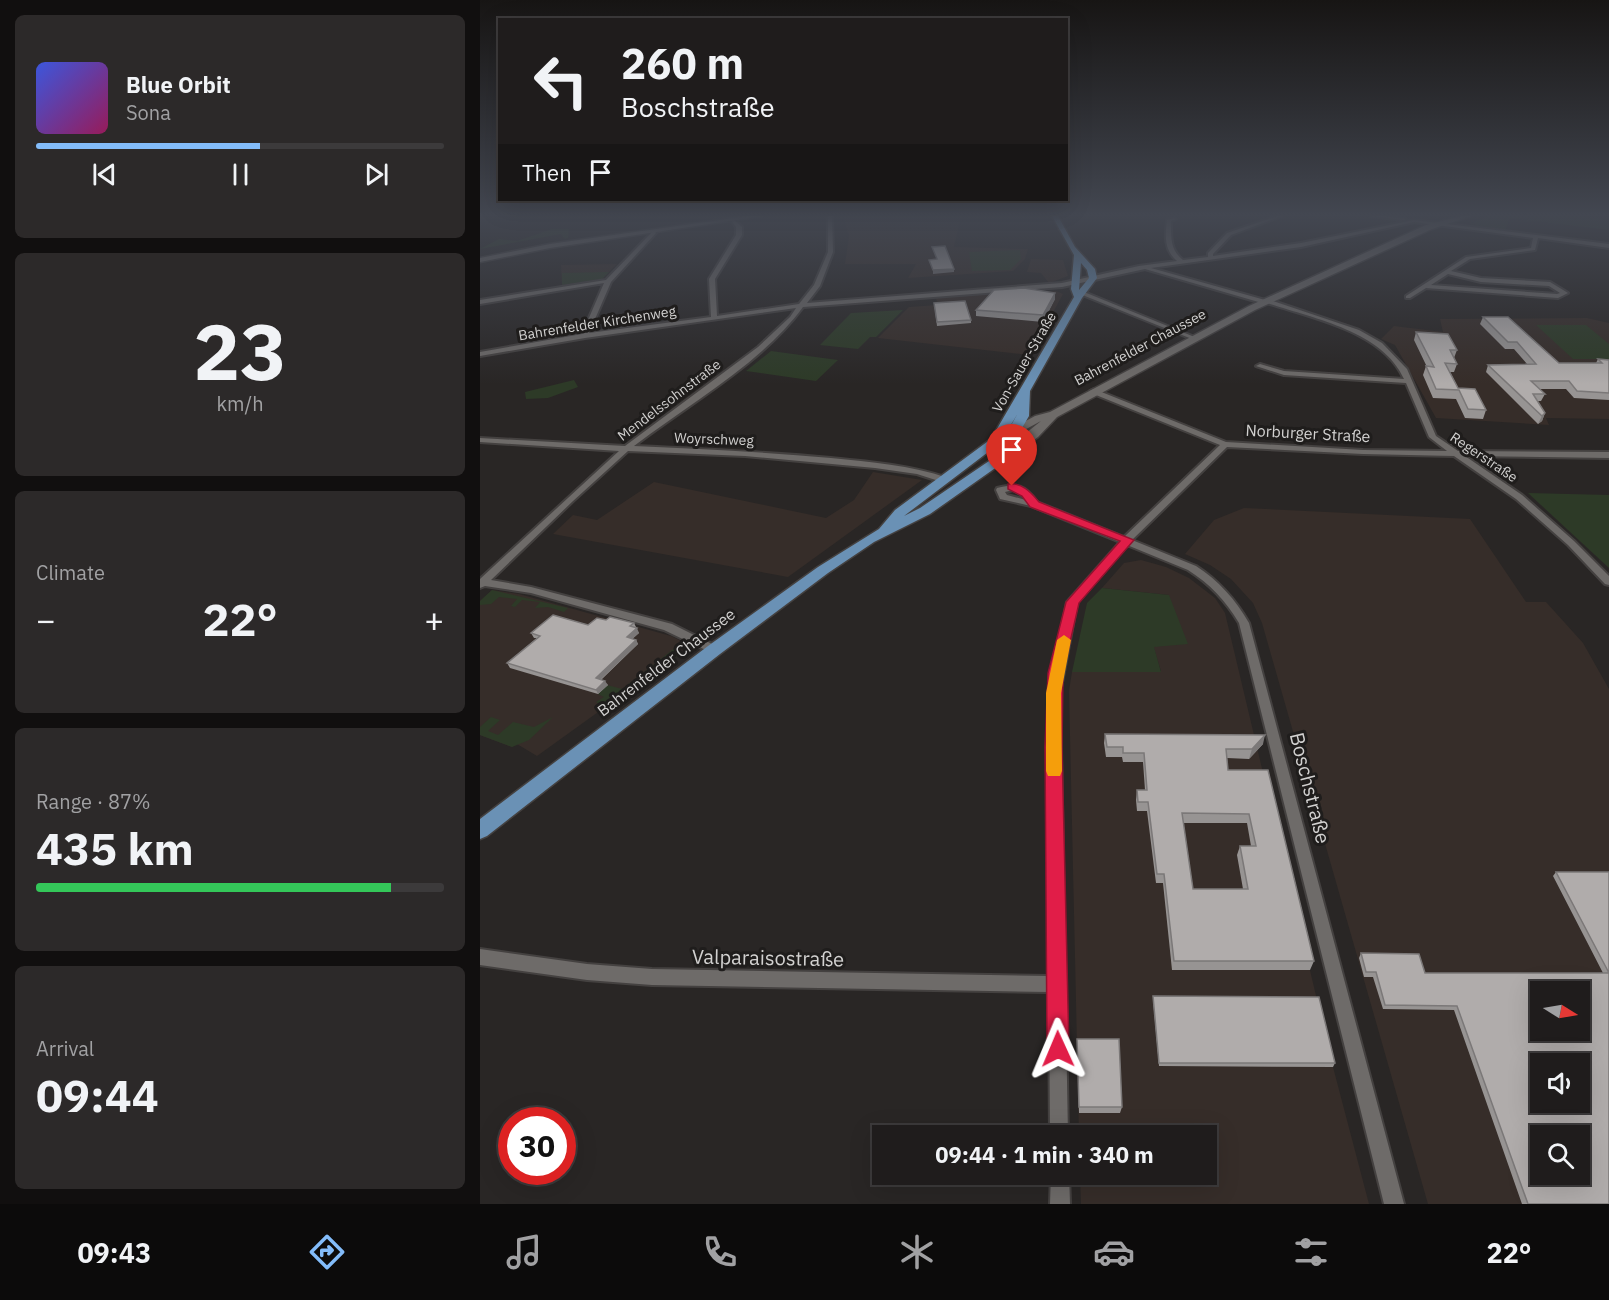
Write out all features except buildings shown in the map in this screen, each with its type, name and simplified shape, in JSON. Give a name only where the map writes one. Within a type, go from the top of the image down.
[{"type":"main road","points":[[1078,272],[1075,289],[1082,293]]},
{"type":"main road","points":[[1082,272],[1093,278]]},
{"type":"main road","points":[[1092,272],[1093,278]]},
{"type":"main road","name":"Bahrenfelder Chaussee","points":[[881,532],[900,513],[996,441],[1054,414],[1194,338],[1332,272]]},
{"type":"main road","name":"Von-Sauer-Straße","points":[[996,441],[1093,278]]},
{"type":"main road","name":"Bahrenfelder Chaussee","points":[[997,461],[1023,416],[1024,392]]},
{"type":"main road","name":"Bahrenfelder Chaussee","points":[[480,830],[714,650],[823,570],[881,532],[925,511],[1044,426],[1054,414]]},
{"type":"street","points":[[585,336],[608,281],[616,272]]},
{"type":"street","points":[[714,317],[712,279],[716,272]]},
{"type":"street","name":"Mendelssohnstraße","points":[[481,584],[624,450],[776,336],[803,305],[824,272]]},
{"type":"street","points":[[1077,282],[1120,272]]},
{"type":"street","name":"Regerstraße","points":[[1163,272],[1266,302],[1370,337],[1398,362],[1429,432],[1541,515],[1609,582]]},
{"type":"street","points":[[1408,297],[1447,272]]},
{"type":"street","points":[[1427,286],[1558,296],[1565,293],[1559,287],[1550,284],[1466,277],[1448,272]]},
{"type":"street","points":[[480,302],[608,281]]},
{"type":"street","name":"Bahrenfelder Kirchenweg","points":[[480,354],[585,336],[803,305],[882,297],[1028,288],[1077,282]]},
{"type":"street","points":[[1082,293],[1194,338]]},
{"type":"street","points":[[1260,366],[1284,373],[1406,381]]},
{"type":"street","points":[[1095,391],[1225,444]]},
{"type":"street","name":"Woyrschweg","points":[[480,440],[624,450],[797,457],[922,472],[945,480]]},
{"type":"street","name":"Norburger Straße","points":[[1059,1125],[1054,747],[1056,673],[1072,602],[1128,540],[1225,444],[1363,452],[1609,456]]},
{"type":"street","name":"Boschstraße","points":[[1034,504],[1128,540],[1192,568],[1213,580],[1229,597],[1244,623],[1394,1204]]},
{"type":"street","points":[[481,584],[531,590],[668,627],[714,650]]},
{"type":"street","name":"Valparaisostraße","points":[[480,957],[587,972],[652,977],[1057,984]]},
{"type":"street","points":[[1060,1185],[1060,1204]]},
{"type":"shaded area","points":[[561,272],[609,272],[602,279],[562,285]]},
{"type":"shaded area","points":[[911,272],[995,272],[908,278]]},
{"type":"shaded area","points":[[1030,272],[1067,272],[1068,276],[1049,283],[1041,273]]},
{"type":"shaded area","points":[[1056,291],[1063,294],[1030,355],[878,338],[909,307],[937,305],[936,297]]},
{"type":"shaded area","points":[[1587,318],[1609,323],[1609,419],[1546,418],[1549,425],[1436,418],[1395,345],[1381,339],[1394,326],[1443,332],[1440,319]]},
{"type":"shaded area","points":[[873,472],[922,480],[788,577],[553,534],[573,515],[597,520],[654,482],[826,518],[854,500]]},
{"type":"shaded area","points":[[1244,508],[1470,519],[1526,602],[1546,602],[1583,643],[1609,689],[1609,1204],[1428,1204],[1262,623],[1253,603],[1231,579],[1210,565],[1185,554],[1214,520]]},
{"type":"shaded area","points":[[1141,560],[1166,567],[1189,578],[1215,598],[1225,613],[1333,1067],[1369,1204],[1081,1204],[1080,1185],[1217,1185],[1217,1125],[1079,1125],[1069,691],[1072,672],[1161,671],[1153,646],[1169,595],[1102,588],[1124,563]]},
{"type":"shaded area","points":[[492,590],[519,594],[671,636],[683,642],[683,651],[537,756],[517,744],[512,747],[480,735],[480,601]]},
{"type":"green space","points":[[609,272],[602,279],[562,285],[562,273]]},
{"type":"green space","points":[[903,310],[876,337],[870,337],[858,349],[820,345],[851,313]]},
{"type":"green space","points":[[1536,325],[1586,325],[1609,344],[1609,359],[1573,359]]},
{"type":"green space","points":[[771,351],[838,360],[816,381],[746,371]]},
{"type":"green space","points":[[574,380],[578,387],[548,398],[526,399],[525,392]]},
{"type":"green space","points":[[1528,493],[1609,495],[1609,568]]},
{"type":"green space","points":[[1102,588],[1169,595],[1188,644],[1154,647],[1161,672],[1072,672],[1087,603]]},
{"type":"green space","points":[[492,590],[568,608],[564,612],[548,607],[535,608],[540,602],[522,600],[515,607],[511,606],[517,599],[499,597],[491,604],[480,605],[480,601]]},
{"type":"green space","points":[[680,644],[680,651],[676,657],[606,708],[596,702],[604,697],[598,694],[607,685],[622,689]]},
{"type":"green space","points":[[491,717],[500,720],[488,731],[498,735],[513,722],[534,727],[553,717],[529,740],[512,747],[480,735],[480,727]]},
{"type":"slow traffic","points":[[1054,771],[1054,693],[1064,640]]},
{"type":"route","points":[[1012,486],[1027,494],[1034,504],[1128,540],[1072,602],[1056,673],[1054,747],[1058,1049]]}]
